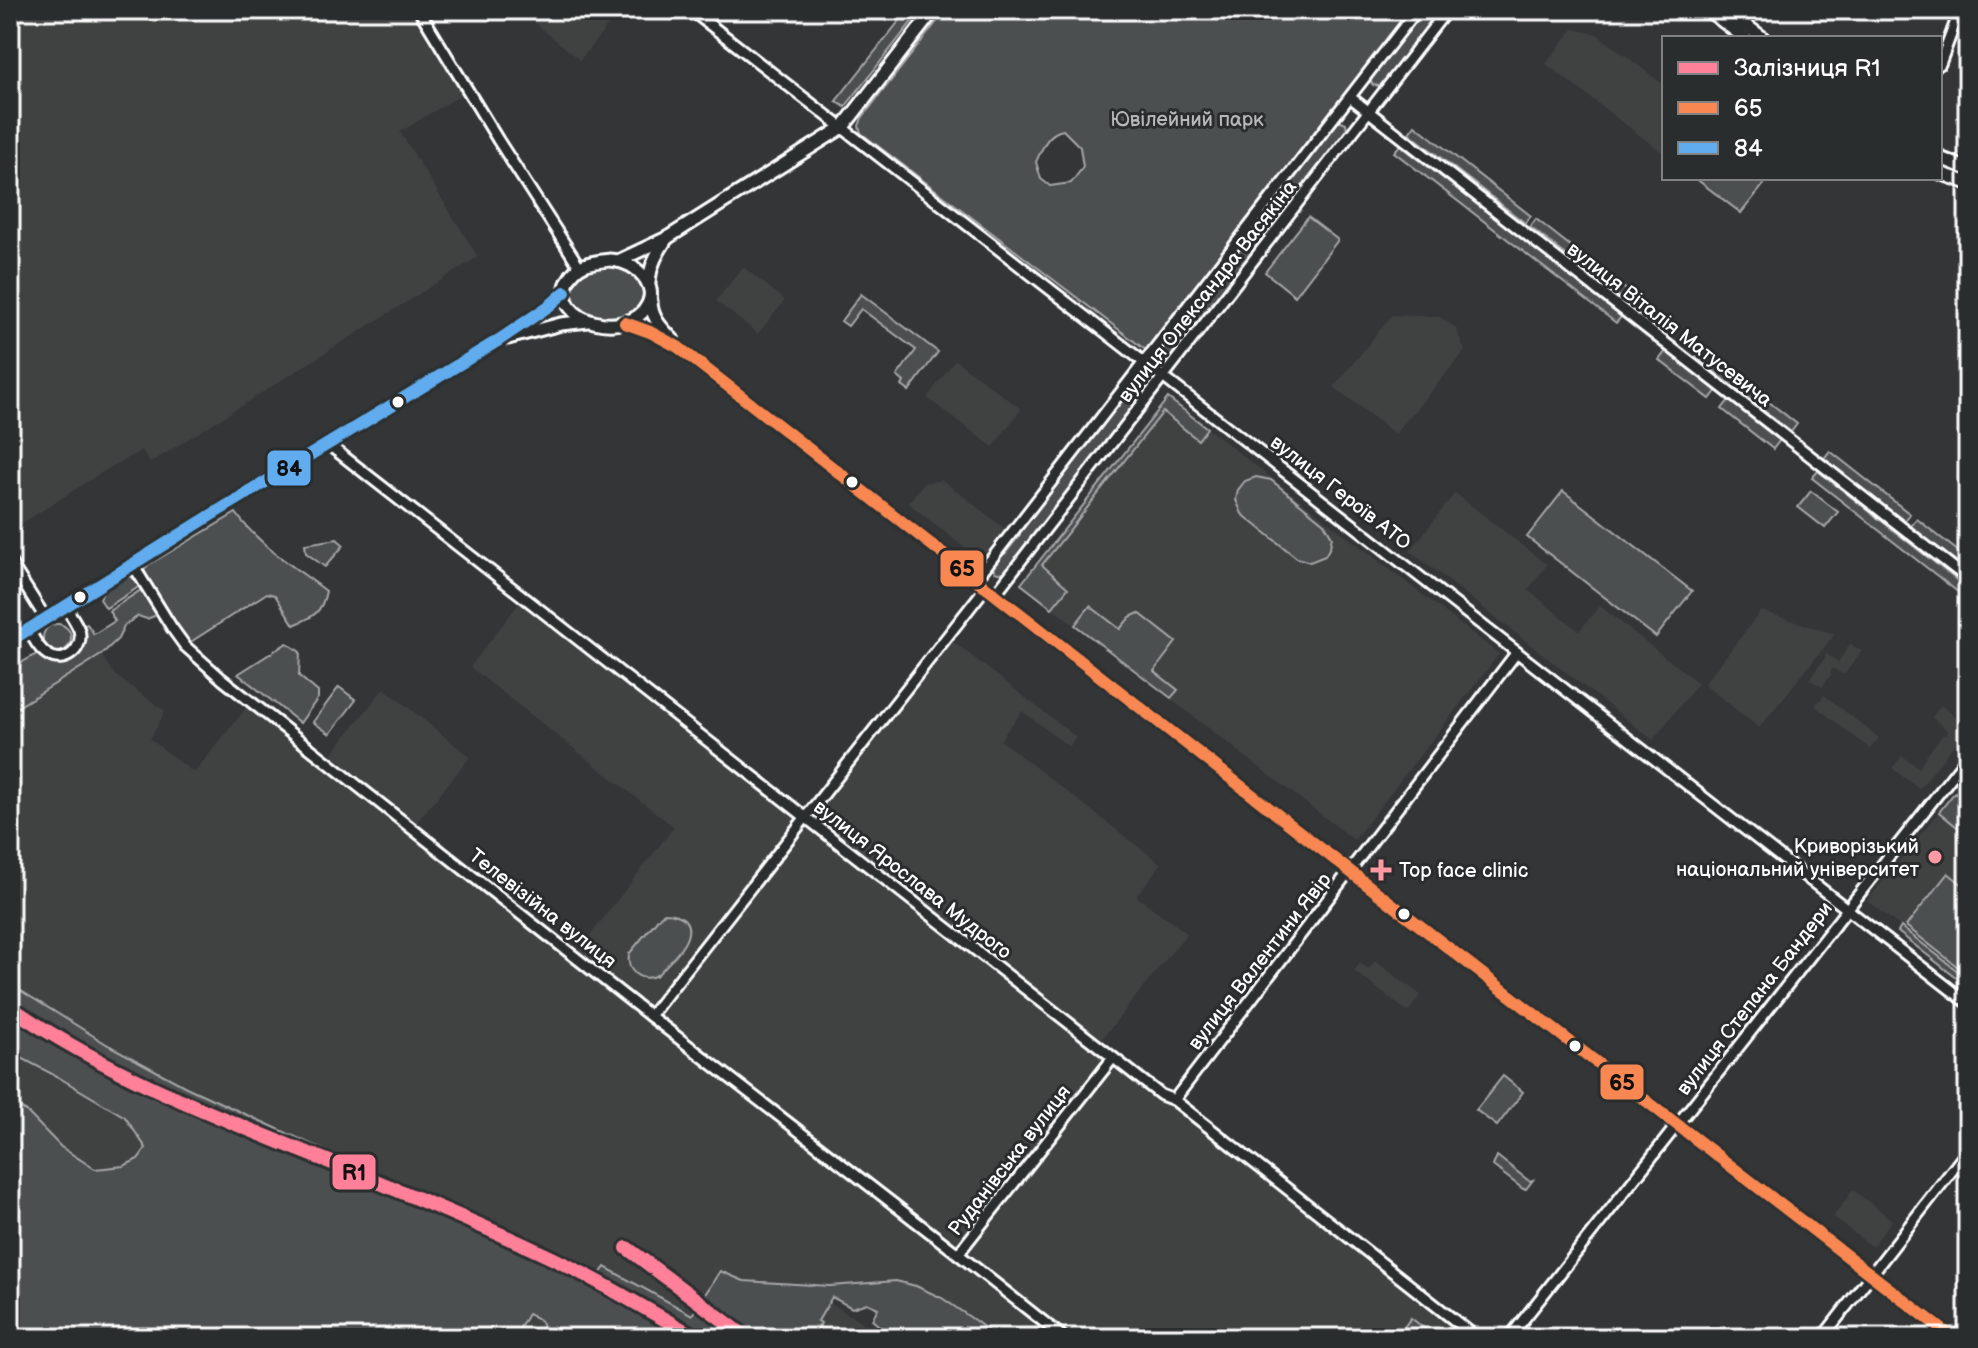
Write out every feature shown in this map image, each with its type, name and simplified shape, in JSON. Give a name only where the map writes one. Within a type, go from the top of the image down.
[{"type":"main road","points":[[10,641],[499,340],[565,292],[579,266],[618,261],[667,238],[843,127],[934,10]]},
{"type":"main road","points":[[1708,10],[1742,36]]},
{"type":"main road","points":[[1725,10],[1760,36]]},
{"type":"main road","points":[[1942,159],[1968,169]]},
{"type":"main road","points":[[1942,174],[1968,183]]},
{"type":"main road","points":[[667,238],[650,268],[651,308],[655,319],[678,347]]},
{"type":"main road","points":[[618,261],[637,270],[649,284]]},
{"type":"main road","points":[[565,292],[573,311],[589,321]]},
{"type":"main road","points":[[499,340],[561,324],[589,321],[625,323],[637,318],[651,298]]},
{"type":"main road","points":[[625,323],[651,332],[678,347],[1953,1338]]},
{"type":"street","points":[[419,10],[579,266]]},
{"type":"street","name":"вулиця Героїв АТО","points":[[691,10],[1968,1003]]},
{"type":"street","name":"вулиця Олександра Васякіна","points":[[985,587],[1144,362],[1417,10]]},
{"type":"street","name":"вулиця Олександра Васякіна","points":[[650,1016],[985,587],[1163,376],[1447,10]]},
{"type":"street","points":[[1942,59],[1960,10]]},
{"type":"street","name":"вулиця Віталія Матусевича","points":[[1350,97],[1968,579]]},
{"type":"street","name":"вулиця Ярослава Мудрого","points":[[329,445],[1113,1058],[1161,1095],[1174,1100],[1477,1338]]},
{"type":"street","points":[[10,562],[46,619]]},
{"type":"street","name":"Телевізійна вулиця","points":[[133,565],[172,628],[195,657],[958,1254]]},
{"type":"street","points":[[29,630],[44,653],[58,659],[67,657],[80,637],[66,607]]},
{"type":"street","name":"вулиця Валентини Явір","points":[[1174,1100],[1517,652]]},
{"type":"street","name":"вулиця Степана Бандери","points":[[1509,1338],[1968,756]]},
{"type":"street","name":"Руданівська вулиця","points":[[1064,1338],[958,1254],[1113,1058]]},
{"type":"street","points":[[1822,1338],[1968,1150]]},
{"type":"shaded area","points":[[10,10],[410,10],[462,94],[400,132],[478,257],[150,463],[142,450],[10,531]]},
{"type":"shaded area","points":[[519,10],[620,10],[580,60]]},
{"type":"shaded area","points":[[1573,29],[1597,34],[1662,83],[1662,152],[1546,64]]},
{"type":"shaded area","points":[[743,267],[785,300],[758,334],[716,301]]},
{"type":"shaded area","points":[[1392,315],[1440,317],[1456,328],[1465,351],[1395,434],[1334,387]]},
{"type":"shaded area","points":[[955,360],[1021,409],[993,447],[927,398]]},
{"type":"shaded area","points":[[1168,398],[1499,654],[1354,840],[1021,584]]},
{"type":"shaded area","points":[[942,480],[1008,531],[1004,536],[1000,535],[980,560],[908,503],[924,483]]},
{"type":"shaded area","points":[[1455,493],[1547,565],[1528,590],[1579,631],[1600,606],[1698,683],[1653,740],[1410,551]]},
{"type":"shaded area","points":[[524,597],[805,818],[946,636],[1076,737],[1069,747],[1022,711],[1000,740],[1161,864],[1136,896],[1187,933],[1097,1045],[1477,1338],[1075,1338],[1036,1314],[653,1012],[650,1016],[574,956],[674,827],[470,667]]},
{"type":"shaded area","points":[[1761,611],[1835,634],[1759,728],[1704,684]]},
{"type":"shaded area","points":[[1850,644],[1862,651],[1844,675],[1833,668],[1822,687],[1809,679],[1826,653],[1838,662]]},
{"type":"shaded area","points":[[101,655],[116,676],[165,711],[150,739],[194,773],[247,707],[1060,1338],[997,1338],[942,1298],[896,1281],[830,1286],[743,1281],[721,1271],[693,1316],[606,1267],[601,1274],[532,1245],[186,1087],[108,1045],[10,984],[10,712]]},
{"type":"shaded area","points":[[384,688],[470,757],[412,828],[326,761]]},
{"type":"shaded area","points":[[1824,695],[1879,738],[1870,749],[1815,706]]},
{"type":"shaded area","name":"Криворізький національний університет","points":[[1941,705],[1968,727],[1919,789],[1892,768],[1902,756],[1919,768],[1945,735],[1948,731],[1932,717]]},
{"type":"shaded area","name":"Криворізький національний університет","points":[[1968,776],[1968,979],[1867,901]]},
{"type":"shaded area","points":[[1375,961],[1421,995],[1408,1012],[1354,971],[1360,963],[1369,969]]},
{"type":"shaded area","points":[[10,1052],[126,1117],[146,1148],[138,1159],[124,1166],[95,1169],[61,1147],[27,1112],[10,1102]]},
{"type":"shaded area","points":[[1853,1190],[1892,1220],[1872,1247],[1833,1217]]},
{"type":"shaded area","points":[[829,1303],[870,1327],[864,1338],[813,1338],[821,1324],[818,1321]]},
{"type":"shaded area","points":[[527,1314],[539,1318],[547,1338],[514,1338]]},
{"type":"green space","points":[[908,10],[921,10],[845,107],[836,101]]},
{"type":"green space","name":"Ювілейний парк","points":[[946,10],[1410,10],[1147,351],[861,133],[859,126]],"holes":[[[1063,130],[1080,147],[1083,167],[1071,183],[1050,186],[1041,179],[1036,162],[1053,134]]]},
{"type":"green space","points":[[1422,10],[1441,10],[1383,84],[1373,85],[1372,75]]},
{"type":"green space","points":[[1339,120],[1346,123],[1345,133],[1172,357],[1162,357],[1160,347]]},
{"type":"green space","points":[[1415,125],[1531,216],[1525,223],[1409,133]]},
{"type":"green space","points":[[1400,145],[1622,316],[1616,323],[1394,152]]},
{"type":"green space","points":[[1698,180],[1767,180],[1741,213]]},
{"type":"green space","points":[[1308,217],[1338,240],[1295,296],[1265,272]]},
{"type":"green space","points":[[1536,219],[1638,299],[1633,307],[1530,227]]},
{"type":"green space","points":[[603,264],[624,266],[641,279],[643,296],[636,308],[624,315],[609,318],[594,316],[582,310],[574,299],[574,284],[578,275]]},
{"type":"green space","points":[[861,294],[938,352],[909,391],[897,376],[916,350],[861,309],[848,326],[841,321]]},
{"type":"green space","points":[[1702,349],[1797,424],[1791,432],[1696,357]]},
{"type":"green space","points":[[1666,351],[1717,390],[1710,399],[1659,360]]},
{"type":"green space","points":[[1145,376],[1149,382],[1147,389],[1005,572],[995,572],[992,565],[1020,535],[1019,528],[1137,377]]},
{"type":"green space","points":[[1168,398],[1207,428],[1198,440],[1163,412],[1042,565],[1068,588],[1052,608],[1021,584]]},
{"type":"green space","points":[[1729,400],[1780,440],[1773,449],[1722,409]]},
{"type":"green space","points":[[1830,451],[1910,514],[1904,522],[1824,458]]},
{"type":"green space","points":[[1818,471],[1968,589],[1968,600],[1812,478]]},
{"type":"green space","points":[[1256,477],[1271,480],[1324,523],[1332,537],[1325,556],[1310,562],[1297,558],[1242,514],[1236,500],[1238,490],[1245,481]]},
{"type":"green space","points":[[1563,491],[1692,591],[1656,637],[1527,537]]},
{"type":"green space","points":[[1811,491],[1838,512],[1825,528],[1798,507]]},
{"type":"green space","points":[[236,513],[266,546],[326,591],[322,604],[316,613],[294,625],[275,595],[267,593],[189,643],[175,626],[144,571],[148,565]]},
{"type":"green space","points":[[1917,519],[1968,559],[1968,572],[1910,527]]},
{"type":"green space","points":[[337,539],[344,545],[325,567],[306,553],[305,544]]},
{"type":"green space","points":[[128,576],[140,586],[106,608],[100,599],[103,592]]},
{"type":"green space","points":[[141,590],[157,615],[147,619],[138,616],[124,626],[118,639],[101,655],[10,712],[10,669],[37,654],[52,662],[68,662],[77,650],[82,627],[87,624],[94,634],[115,621],[109,611]]},
{"type":"green space","points":[[1090,606],[1120,629],[1130,617],[1139,613],[1176,642],[1154,671],[1178,690],[1171,698],[1075,625]]},
{"type":"green space","points":[[57,624],[67,628],[71,638],[67,648],[57,652],[47,648],[43,638],[47,628]]},
{"type":"green space","points":[[287,643],[300,652],[299,676],[318,692],[318,698],[300,723],[238,674]]},
{"type":"green space","points":[[339,687],[356,700],[330,734],[313,722]]},
{"type":"green space","points":[[1955,792],[1968,803],[1968,824],[1962,831],[1939,812]]},
{"type":"green space","points":[[1948,873],[1968,889],[1968,975],[1906,926]]},
{"type":"green space","points":[[665,913],[684,919],[688,926],[685,941],[657,975],[640,977],[632,971],[629,954]]},
{"type":"green space","points":[[1901,927],[1968,979],[1968,987],[1898,932]]},
{"type":"green space","points":[[10,984],[108,1045],[186,1087],[532,1245],[600,1274],[605,1267],[692,1315],[720,1271],[744,1281],[830,1286],[896,1281],[942,1298],[997,1338],[894,1338],[872,1320],[878,1308],[867,1303],[852,1308],[832,1297],[818,1321],[821,1323],[813,1338],[547,1338],[540,1320],[528,1314],[514,1338],[142,1338],[139,1331],[116,1338],[10,1338],[10,1102],[27,1112],[61,1147],[95,1169],[124,1166],[138,1159],[146,1148],[125,1117],[10,1052]]},
{"type":"green space","points":[[1503,1076],[1523,1092],[1497,1126],[1476,1110]]},
{"type":"green space","points":[[1497,1156],[1529,1181],[1533,1180],[1526,1189],[1493,1166]]},
{"type":"green space","points":[[1411,1318],[1437,1338],[1396,1338]]},
{"type":"railway","points":[[627,1248],[747,1338]]},
{"type":"rail line","name":"R1","points":[[10,1007],[129,1076],[213,1115],[513,1240],[598,1282],[697,1338]]},
{"type":"rail line","name":"R1","points":[[627,1248],[747,1338]]},
{"type":"transit line","name":"84","points":[[10,641],[499,340],[565,292]]},
{"type":"transit line","name":"65","points":[[625,323],[678,347],[1953,1338]]},
{"type":"place","name":"Криворізький національний університет","points":[[1935,857]]},
{"type":"place","name":"Top face clinic","points":[[1381,870]]}]
